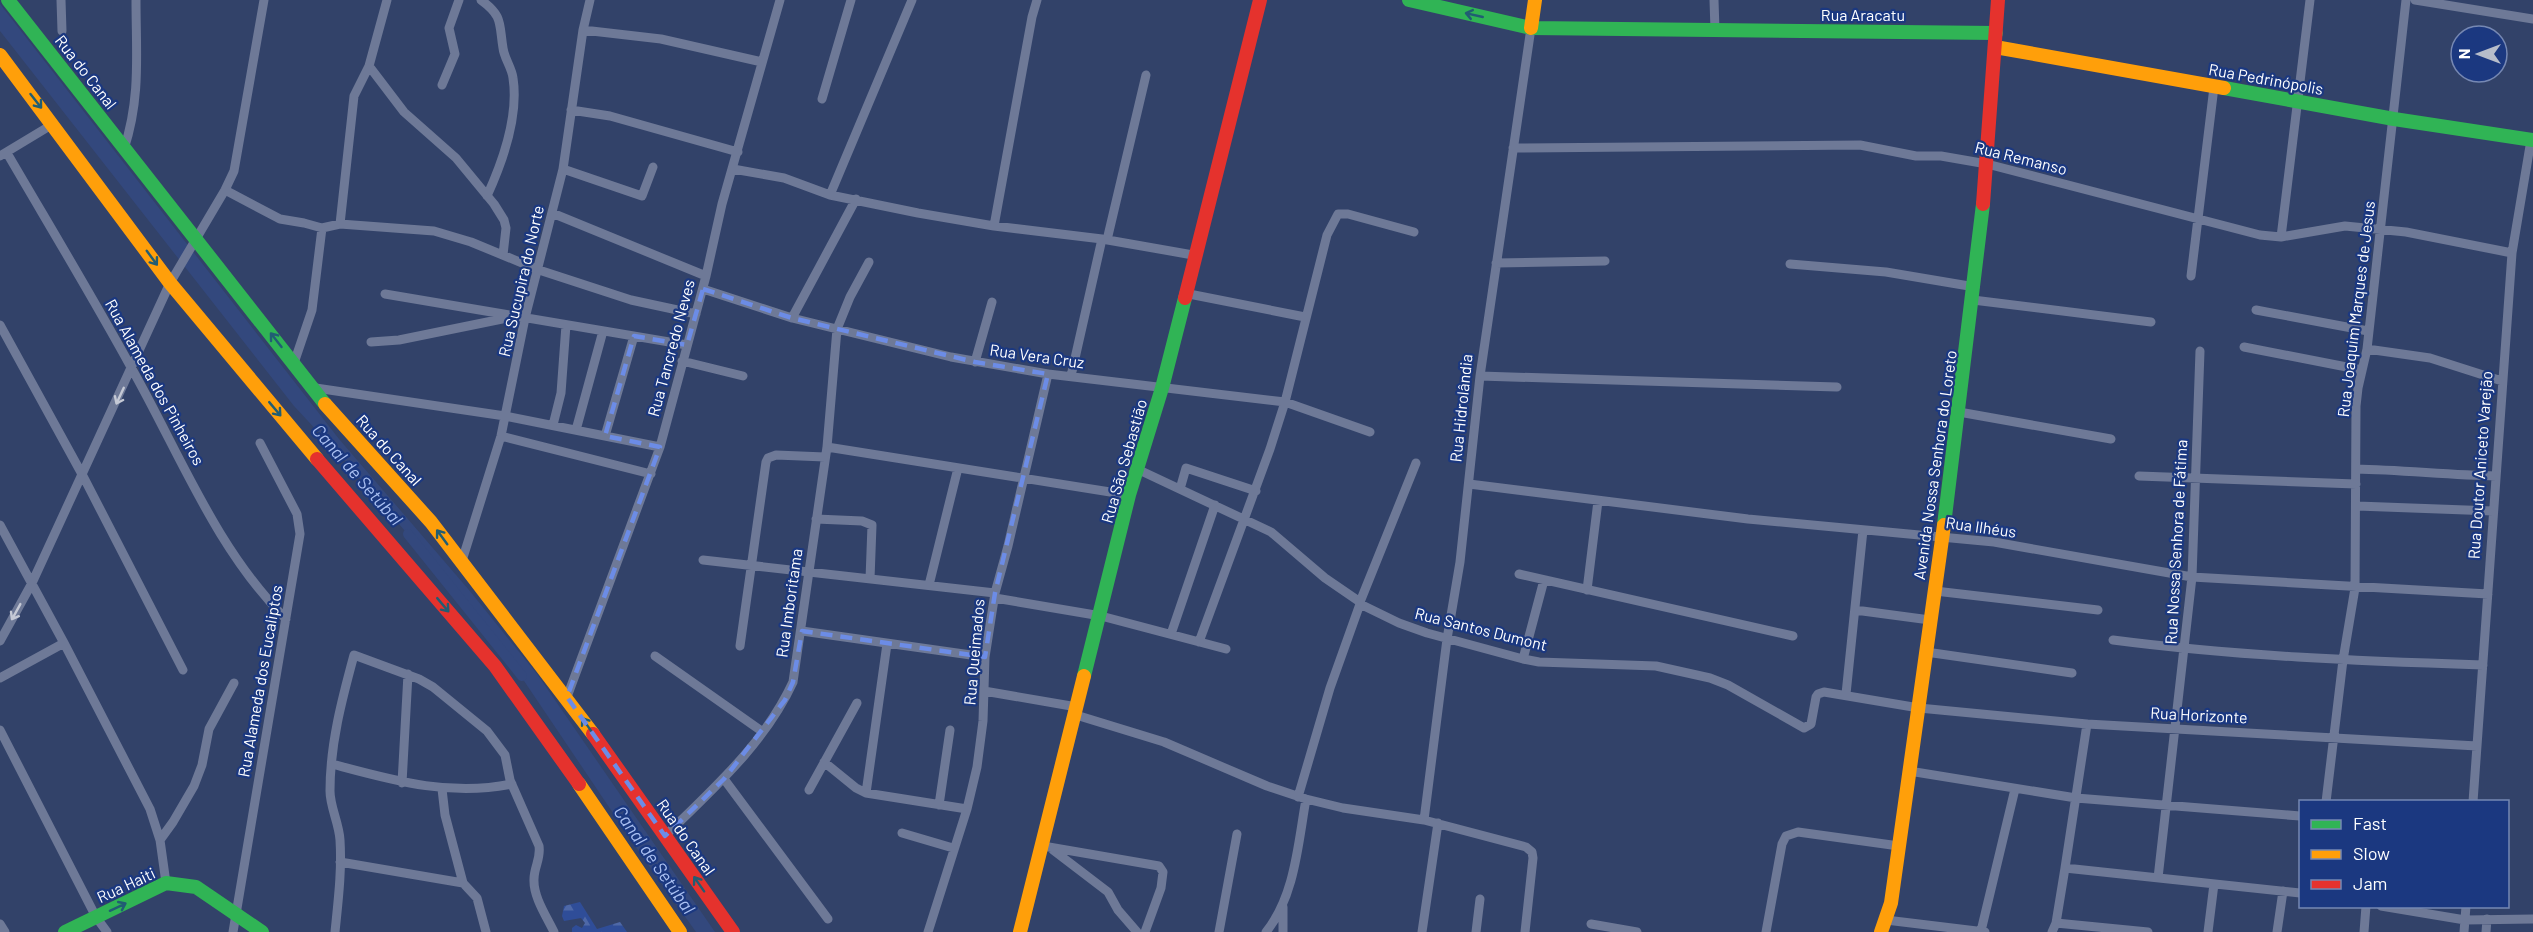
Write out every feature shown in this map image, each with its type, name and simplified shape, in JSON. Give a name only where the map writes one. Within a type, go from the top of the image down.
[{"type":"street","name":"Rua do Canal","points":[[8,0],[124,149],[193,243],[294,363],[309,387],[431,522],[461,564],[567,697],[733,932]]},
{"type":"street","points":[[61,0],[62,32]]},
{"type":"street","points":[[124,149],[136,106],[136,0]]},
{"type":"street","points":[[0,642],[32,583],[83,476],[170,283],[225,190],[238,155],[264,0]]},
{"type":"street","points":[[442,85],[454,54],[449,28],[459,0]]},
{"type":"street","points":[[481,0],[494,10],[499,18],[503,50],[513,74],[514,86],[507,140],[500,168],[487,196]]},
{"type":"street","name":"Rua Sucupira do Norte","points":[[461,564],[501,436],[520,317],[539,270],[563,169],[583,30],[590,0]]},
{"type":"street","name":"Rua Tancredo Neves","points":[[567,697],[660,447],[703,289],[722,204],[780,0]]},
{"type":"street","points":[[822,99],[851,0]]},
{"type":"street","points":[[830,195],[912,0]]},
{"type":"street","points":[[994,226],[1037,0]]},
{"type":"street","name":"Rua São Sebastião","points":[[1020,932],[1047,847],[1076,711],[1130,495],[1161,388],[1193,255],[1260,0]]},
{"type":"street","name":"Rua Aracatu","points":[[1409,0],[1531,28],[1715,30],[1995,40]]},
{"type":"street","name":"Rua Hidrolândia","points":[[1424,820],[1469,484],[1480,376],[1535,0]]},
{"type":"street","points":[[1714,0],[1715,30]]},
{"type":"street","name":"Avenida Nossa Senhora do Loreto","points":[[1883,926],[1899,846],[1919,708],[1974,293],[1987,164],[1998,0]]},
{"type":"street","points":[[2281,237],[2310,0]]},
{"type":"street","name":"Rua Joaquim Marques de Jesus","points":[[2326,800],[2343,660],[2355,588],[2356,406],[2367,349],[2382,230],[2406,0]]},
{"type":"street","points":[[2415,0],[2533,20]]},
{"type":"street","points":[[340,224],[354,96],[369,66],[384,1]]},
{"type":"street","points":[[583,30],[661,39],[762,62]]},
{"type":"street","name":"Rua Pedrinópolis","points":[[1995,40],[2214,87],[2394,119],[2532,138]]},
{"type":"street","points":[[0,55],[170,283],[308,449],[495,666],[556,749],[680,932]]},
{"type":"street","points":[[369,66],[404,112],[456,158],[487,196],[505,223],[503,255]]},
{"type":"street","points":[[1071,376],[1146,75]]},
{"type":"street","points":[[2191,276],[2214,87]]},
{"type":"street","points":[[571,110],[610,116],[738,152]]},
{"type":"street","points":[[4,154],[53,124]]},
{"type":"street","name":"Rua Doutor Aniceto Varejão","points":[[2473,800],[2512,253],[2532,138]]},
{"type":"street","name":"Rua Remanso","points":[[1513,148],[1860,145],[1916,156],[1941,156],[1987,164],[2234,230],[2281,237],[2345,226],[2449,239],[2512,253]]},
{"type":"street","name":"Rua Alameda dos Pinheiros","points":[[4,154],[132,369],[229,549],[268,600],[286,618]]},
{"type":"street","points":[[563,169],[642,196],[654,167]]},
{"type":"street","points":[[733,169],[784,178],[830,195],[994,226],[1105,240],[1193,255]]},
{"type":"street","points":[[225,190],[271,216],[322,228],[340,224],[434,231],[539,270],[631,300],[696,314]]},
{"type":"street","points":[[792,318],[856,199]]},
{"type":"street","points":[[552,213],[706,276]]},
{"type":"street","points":[[1200,642],[1244,518],[1256,491],[1285,402],[1327,235],[1338,214],[1348,214],[1414,232]]},
{"type":"street","points":[[294,363],[312,310],[322,228]]},
{"type":"street","points":[[1496,263],[1605,261]]},
{"type":"street","name":"Rua Imboritama","points":[[665,836],[724,779],[763,732],[793,682],[827,447],[837,329],[868,262]]},
{"type":"street","points":[[1790,264],[1886,272],[1974,293],[2151,322]]},
{"type":"street","name":"Rua Vera Cruz","points":[[703,289],[792,318],[975,362],[1048,374],[1285,402],[1370,432]]},
{"type":"street","points":[[1184,293],[1305,317]]},
{"type":"street","points":[[385,294],[687,345]]},
{"type":"street","points":[[975,362],[992,302]]},
{"type":"street","points":[[2256,310],[2368,331]]},
{"type":"street","points":[[371,342],[399,340],[520,317]]},
{"type":"street","points":[[0,325],[83,476],[183,670]]},
{"type":"street","points":[[553,426],[561,393],[566,325]]},
{"type":"street","points":[[576,430],[603,331]]},
{"type":"street","points":[[605,436],[634,336]]},
{"type":"street","points":[[2244,347],[2362,370]]},
{"type":"street","points":[[2367,349],[2430,358],[2502,381]]},
{"type":"street","name":"Rua Nossa Senhora de Fátima","points":[[2158,878],[2186,650],[2192,577],[2200,351]]},
{"type":"street","points":[[682,361],[743,376]]},
{"type":"street","name":"Rua Queimados","points":[[928,932],[967,809],[977,767],[983,721],[986,657],[995,595],[1048,374]]},
{"type":"street","points":[[1480,376],[1837,387]]},
{"type":"street","points":[[309,387],[506,416],[660,447]]},
{"type":"street","points":[[1959,412],[2111,439]]},
{"type":"street","points":[[501,436],[651,474]]},
{"type":"street","name":"Rua Alameda dos Eucaliptos","points":[[233,932],[273,686],[298,558],[297,514],[260,443]]},
{"type":"street","points":[[827,447],[1130,495]]},
{"type":"street","points":[[740,646],[750,565],[768,458],[776,455],[825,457]]},
{"type":"street","points":[[1266,932],[1283,904],[1292,874],[1302,798],[1330,688],[1360,603],[1416,464]]},
{"type":"street","points":[[929,585],[958,468]]},
{"type":"street","points":[[1180,489],[1186,468],[1256,491]]},
{"type":"street","name":"Rua Santos Dumont","points":[[1137,469],[1271,532],[1325,578],[1360,603],[1399,623],[1447,639],[1539,662],[1656,666],[1690,673],[1728,685],[1804,728],[1811,724],[1816,697],[1824,692]]},
{"type":"street","points":[[2356,469],[2496,476]]},
{"type":"street","points":[[2139,476],[2356,484]]},
{"type":"street","name":"Rua Ilhéus","points":[[1469,484],[1598,501],[1994,542],[2192,577],[2488,594]]},
{"type":"street","points":[[1587,590],[1598,501]]},
{"type":"street","points":[[1171,634],[1215,505]]},
{"type":"street","points":[[2357,506],[2493,512]]},
{"type":"street","points":[[816,519],[862,521],[872,525],[870,579]]},
{"type":"street","points":[[0,525],[150,809],[160,840],[166,883]]},
{"type":"street","points":[[1846,694],[1863,530]]},
{"type":"street","points":[[703,560],[929,585],[995,595],[1101,616],[1226,649]]},
{"type":"street","points":[[1519,574],[1793,636]]},
{"type":"street","points":[[1523,659],[1544,580]]},
{"type":"street","points":[[1935,591],[2098,610]]},
{"type":"street","points":[[1855,610],[1930,620]]},
{"type":"street","points":[[802,631],[887,645],[986,657]]},
{"type":"street","points":[[2113,640],[2186,650],[2343,660],[2483,665]]},
{"type":"street","points":[[0,678],[64,643]]},
{"type":"street","points":[[866,793],[887,645]]},
{"type":"street","points":[[1926,652],[2072,673]]},
{"type":"street","points":[[335,932],[340,862],[337,817],[330,794],[332,764],[339,710],[354,655],[408,674],[433,687],[487,731],[506,755],[512,784],[539,846],[540,856],[534,877],[535,890],[555,932]]},
{"type":"street","points":[[655,656],[763,732]]},
{"type":"street","points":[[402,783],[408,674]]},
{"type":"street","points":[[160,840],[194,786],[202,765],[209,729],[234,683]]},
{"type":"street","points":[[984,691],[1076,711],[1164,742],[1302,798],[1343,808],[1438,823],[1526,847],[1532,852],[1533,858],[1525,932]]},
{"type":"street","name":"Rua Horizonte","points":[[1824,692],[1919,708],[2086,724],[2477,746]]},
{"type":"street","points":[[809,790],[857,703]]},
{"type":"street","points":[[2086,724],[2054,927],[2148,932]]},
{"type":"street","points":[[0,730],[96,917],[107,932]]},
{"type":"street","points":[[939,805],[950,730]]},
{"type":"street","points":[[824,762],[856,788],[866,793],[967,809]]},
{"type":"street","points":[[332,764],[402,783],[442,789],[483,789],[512,784]]},
{"type":"street","points":[[1909,771],[2076,798],[2299,816]]},
{"type":"street","points":[[724,779],[828,920]]},
{"type":"street","points":[[442,789],[445,815],[463,883],[477,898],[486,932]]},
{"type":"street","points":[[1883,926],[1983,931],[2015,789]]},
{"type":"street","points":[[1422,932],[1438,823]]},
{"type":"street","points":[[1766,932],[1782,844],[1786,836],[1798,832],[1899,846]]},
{"type":"street","points":[[902,833],[953,848]]},
{"type":"street","points":[[1219,932],[1237,834]]},
{"type":"street","points":[[1047,847],[1156,865],[1162,869],[1163,877],[1145,932]]},
{"type":"street","points":[[1047,847],[1108,892],[1118,910],[1137,932]]},
{"type":"street","points":[[340,862],[463,883]]},
{"type":"street","points":[[2065,868],[2299,893]]},
{"type":"street","name":"Rua Haiti","points":[[65,932],[166,883],[196,887],[262,932]]},
{"type":"street","points":[[2208,932],[2214,884]]},
{"type":"street","points":[[2277,932],[2283,891]]},
{"type":"street","points":[[1476,932],[1480,899]]},
{"type":"street","points":[[1283,904],[1283,932]]},
{"type":"street","points":[[2364,932],[2366,908]]},
{"type":"street","points":[[2393,908],[2467,920],[2533,919]]},
{"type":"street","points":[[2464,932],[2467,920],[2466,908]]},
{"type":"street","points":[[2484,920],[2486,932]]},
{"type":"street","points":[[0,924],[4,932]]},
{"type":"street","points":[[1591,924],[1637,932]]},
{"type":"highlighted area","points":[[703,289],[792,318],[975,362],[1048,374],[995,593],[985,657],[802,631],[793,682],[785,700],[724,779],[665,836],[567,697],[660,447],[605,436],[634,336],[687,345]]},
{"type":"green space","points":[[580,902],[597,929],[620,922],[627,932],[572,932],[572,928],[576,925],[582,928],[585,923],[581,918],[564,921],[562,916],[564,906]]},
{"type":"water","points":[[0,4],[339,439],[469,590],[537,674],[715,932],[696,932],[516,669],[417,545],[294,406],[0,31]]},
{"type":"waterway","name":"Canal de Setúbal","points":[[408,534],[522,676]]},
{"type":"traffic: fast","points":[[8,0],[325,404]]},
{"type":"traffic: fast","points":[[1409,0],[1531,28],[1996,33]]},
{"type":"traffic: fast","points":[[2224,88],[2394,119],[2533,140]]},
{"type":"traffic: fast","points":[[1944,525],[1983,204]]},
{"type":"traffic: fast","points":[[1084,676],[1129,495],[1162,388],[1185,298]]},
{"type":"traffic: fast","points":[[65,932],[166,883],[196,887],[262,932]]},
{"type":"traffic: slow","points":[[1531,28],[1535,0]]},
{"type":"traffic: slow","points":[[1995,47],[2224,88]]},
{"type":"traffic: slow","points":[[0,55],[170,283],[317,459]]},
{"type":"traffic: slow","points":[[325,404],[431,522],[593,734]]},
{"type":"traffic: slow","points":[[1881,932],[1891,903],[1944,525]]},
{"type":"traffic: slow","points":[[1020,932],[1084,676]]},
{"type":"traffic: slow","points":[[579,784],[680,932]]},
{"type":"traffic: jam","points":[[1185,298],[1260,0]]},
{"type":"traffic: jam","points":[[1983,204],[1998,0]]},
{"type":"traffic: jam","points":[[317,459],[495,666],[579,784]]},
{"type":"traffic: jam","points":[[593,734],[733,932]]}]
